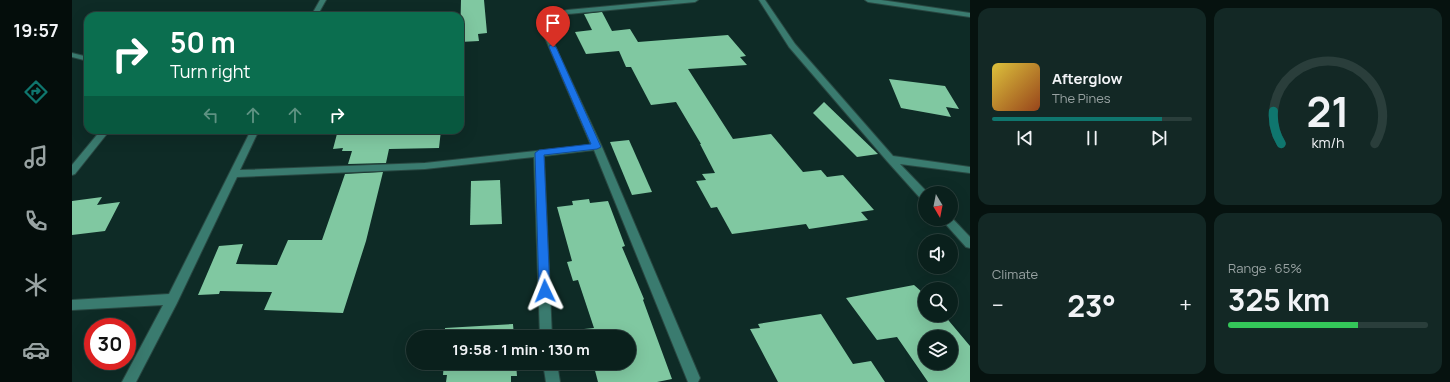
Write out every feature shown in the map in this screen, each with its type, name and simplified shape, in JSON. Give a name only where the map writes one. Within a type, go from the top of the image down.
[{"type":"street","points":[[316,12],[323,0]]},
{"type":"street","points":[[693,378],[597,147],[546,32],[549,22],[566,12],[695,0]]},
{"type":"street","points":[[762,0],[792,45],[890,159],[918,189]]},
{"type":"street","points":[[868,0],[970,15]]},
{"type":"street","points":[[72,55],[84,58]]},
{"type":"street","points":[[72,172],[103,134]]},
{"type":"street","points":[[129,382],[173,299],[253,134]]},
{"type":"street","points":[[234,174],[425,166],[597,147]]},
{"type":"street","points":[[539,153],[546,330]]},
{"type":"street","points":[[890,159],[970,170]]},
{"type":"street","points":[[953,226],[970,244]]},
{"type":"street","points":[[72,305],[173,299]]},
{"type":"street","points":[[551,370],[553,382]]},
{"type":"building","points":[[461,0],[484,0],[487,33],[478,34],[479,41],[464,42],[464,12],[461,12]]},
{"type":"building","points":[[602,12],[612,31],[630,29],[638,42],[728,35],[746,56],[740,57],[747,65],[688,69],[733,139],[771,134],[803,172],[821,170],[827,177],[843,175],[874,210],[861,212],[868,220],[809,229],[806,224],[732,234],[717,207],[711,208],[696,181],[706,180],[702,174],[715,173],[701,144],[676,102],[651,105],[631,67],[626,67],[619,51],[586,54],[575,32],[592,30],[584,14]]},
{"type":"building","points":[[889,79],[945,86],[959,109],[946,107],[951,117],[901,108]]},
{"type":"building","points":[[824,102],[878,154],[857,157],[813,113]]},
{"type":"building","points":[[337,134],[441,134],[439,148],[389,149],[386,163],[348,164],[352,151],[342,151],[343,148],[333,149]]},
{"type":"building","points":[[629,140],[652,192],[632,195],[610,142]]},
{"type":"building","points":[[383,172],[366,241],[343,313],[264,310],[272,292],[220,291],[219,294],[198,295],[219,246],[243,244],[236,264],[277,265],[288,240],[322,240],[345,174]]},
{"type":"building","points":[[500,180],[502,224],[470,225],[471,181]]},
{"type":"building","points":[[102,197],[97,205],[120,202],[105,231],[72,235],[72,201]]},
{"type":"building","points":[[589,199],[590,203],[608,201],[625,246],[622,247],[644,299],[643,300],[672,379],[657,382],[598,382],[595,370],[636,370],[636,330],[584,330],[594,328],[578,280],[573,281],[567,262],[572,261],[557,207],[573,205],[572,201]]},
{"type":"building","points":[[914,285],[918,288],[918,322],[950,322],[957,330],[918,330],[918,367],[897,337],[877,340],[846,298]]},
{"type":"building","points":[[821,314],[853,364],[871,361],[885,382],[778,382],[750,329],[760,328],[758,324]]},
{"type":"building","points":[[513,324],[513,330],[445,330],[445,328]]},
{"type":"building","points":[[958,332],[970,346],[970,382],[928,382],[920,370],[958,370]]},
{"type":"building","points":[[443,370],[517,370],[517,376],[511,376],[511,382],[446,382],[447,375],[443,375]]},
{"type":"route","points":[[545,291],[539,153],[597,147],[553,47]]}]
